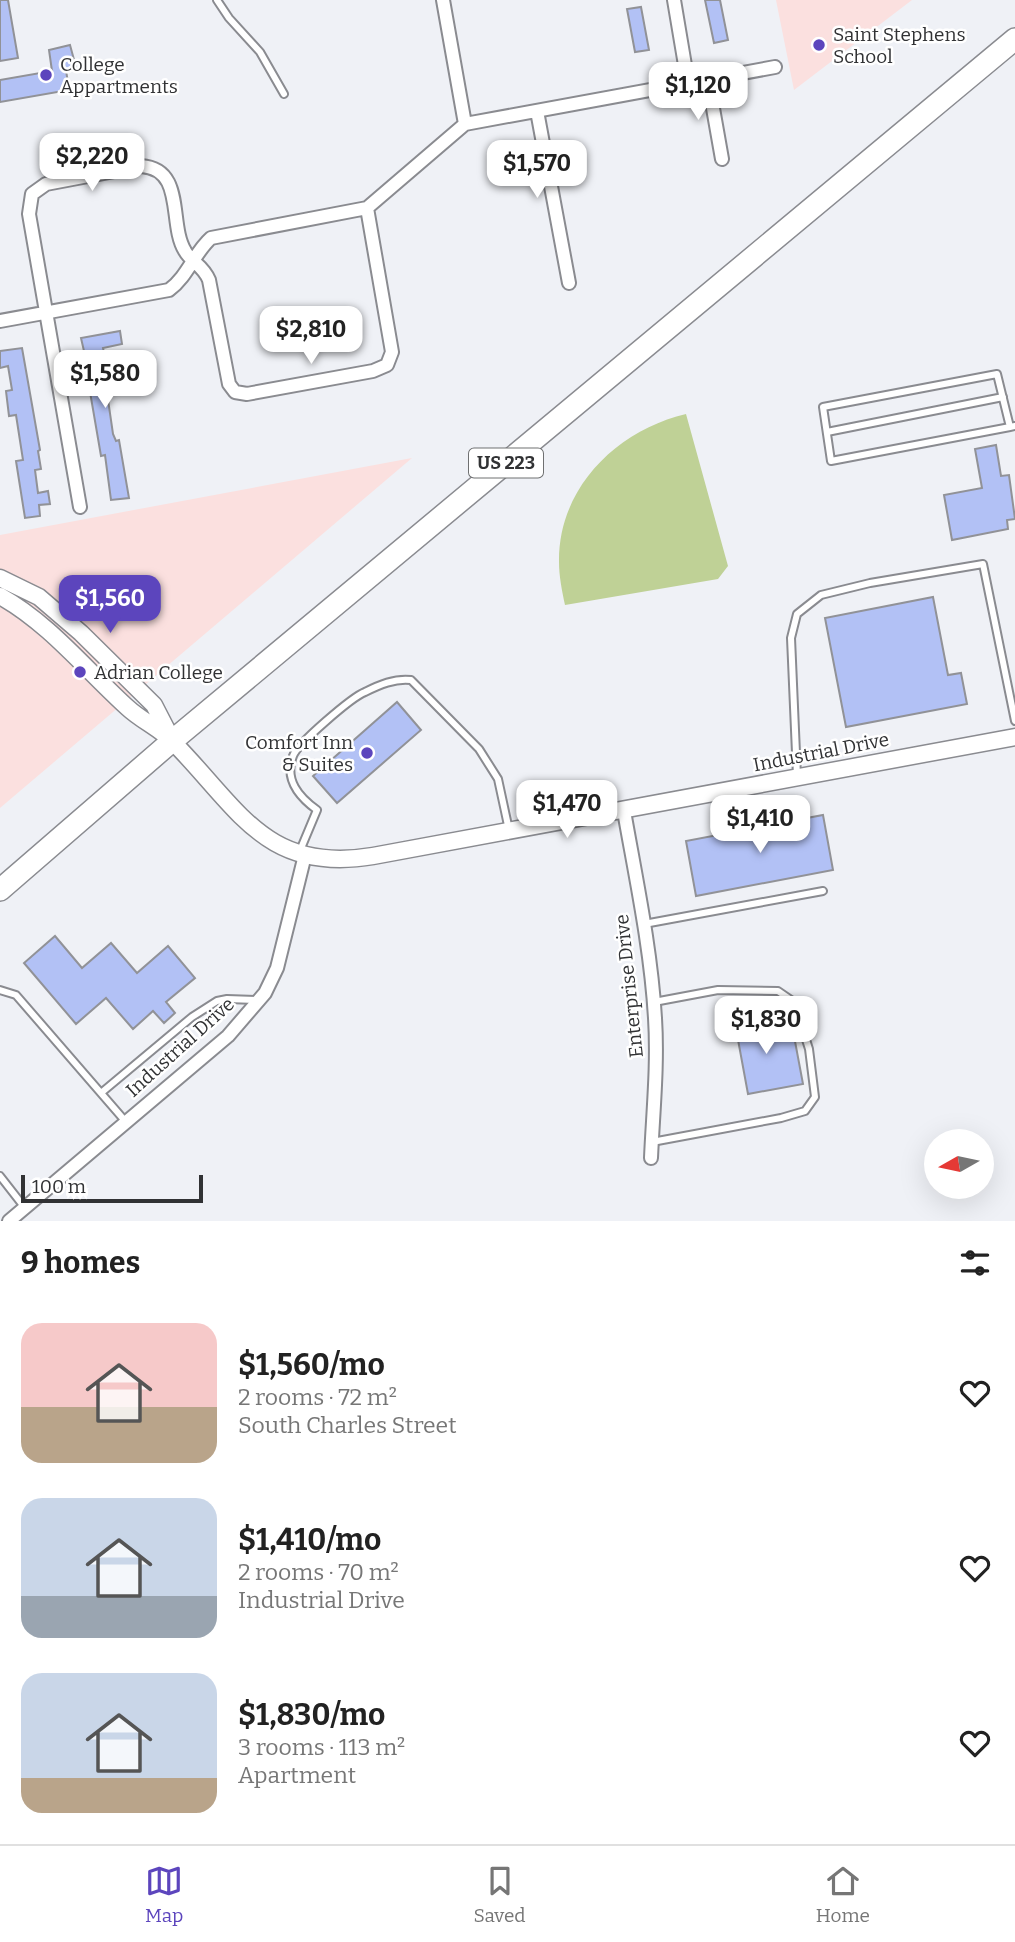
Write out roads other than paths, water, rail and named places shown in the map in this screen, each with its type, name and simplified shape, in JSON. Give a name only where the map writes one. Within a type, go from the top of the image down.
[{"type":"highway","name":"US 223","points":[[0,890],[172,741],[1015,39]]},
{"type":"street","points":[[443,0],[465,124]]},
{"type":"street","points":[[674,0],[688,83]]},
{"type":"street","points":[[0,321],[169,290],[184,276],[200,248],[211,238],[367,208],[465,124],[775,67]]},
{"type":"street","points":[[708,80],[722,159]]},
{"type":"street","points":[[537,111],[569,283]]},
{"type":"street","points":[[80,506],[29,214],[32,194],[46,184],[141,166],[160,172],[171,189],[185,253],[204,269],[209,279],[229,384],[235,392],[247,394],[373,371],[387,365],[392,352],[367,208]]},
{"type":"street","points":[[0,578],[39,597],[81,633],[153,705],[172,741]]},
{"type":"street","points":[[0,596],[33,618],[130,710],[172,741]]},
{"type":"street","name":"Industrial Drive","points":[[172,741],[249,826],[286,849],[325,860],[347,861],[1015,737]]},
{"type":"street","name":"Enterprise Drive","points":[[624,811],[644,924],[654,1002],[656,1065],[651,1158]]},
{"type":"street","name":"Industrial Drive","points":[[9,1221],[228,1036],[260,1000],[277,968],[302,854]]},
{"type":"lane","points":[[217,0],[229,18],[260,52],[284,94]]},
{"type":"lane","points":[[997,374],[1003,397],[1012,426],[831,461],[823,407],[997,374]]},
{"type":"lane","points":[[827,432],[1003,397]]},
{"type":"lane","points":[[797,778],[791,638],[797,614],[821,595],[983,564],[1015,721]]},
{"type":"lane","points":[[302,854],[317,810],[303,800],[293,786],[293,756],[300,744],[362,693],[397,680],[411,680],[479,750],[498,779],[509,832]]},
{"type":"lane","points":[[644,924],[823,891]]},
{"type":"lane","points":[[0,990],[16,995],[126,1122]]},
{"type":"lane","points":[[652,1142],[781,1118],[805,1111],[815,1097],[809,1049],[794,1002],[778,991],[718,990],[654,1002]]},
{"type":"lane","points":[[101,1093],[192,1017],[216,1001],[260,1000]]},
{"type":"lane","points":[[0,1176],[25,1208]]},
{"type":"place","name":"Saint Stephens School","points":[[819,45]]},
{"type":"place","name":"College Appartments","points":[[46,75]]},
{"type":"place","name":"Adrian College","points":[[80,672]]},
{"type":"place","name":"Comfort Inn & Suites","points":[[367,753]]}]
